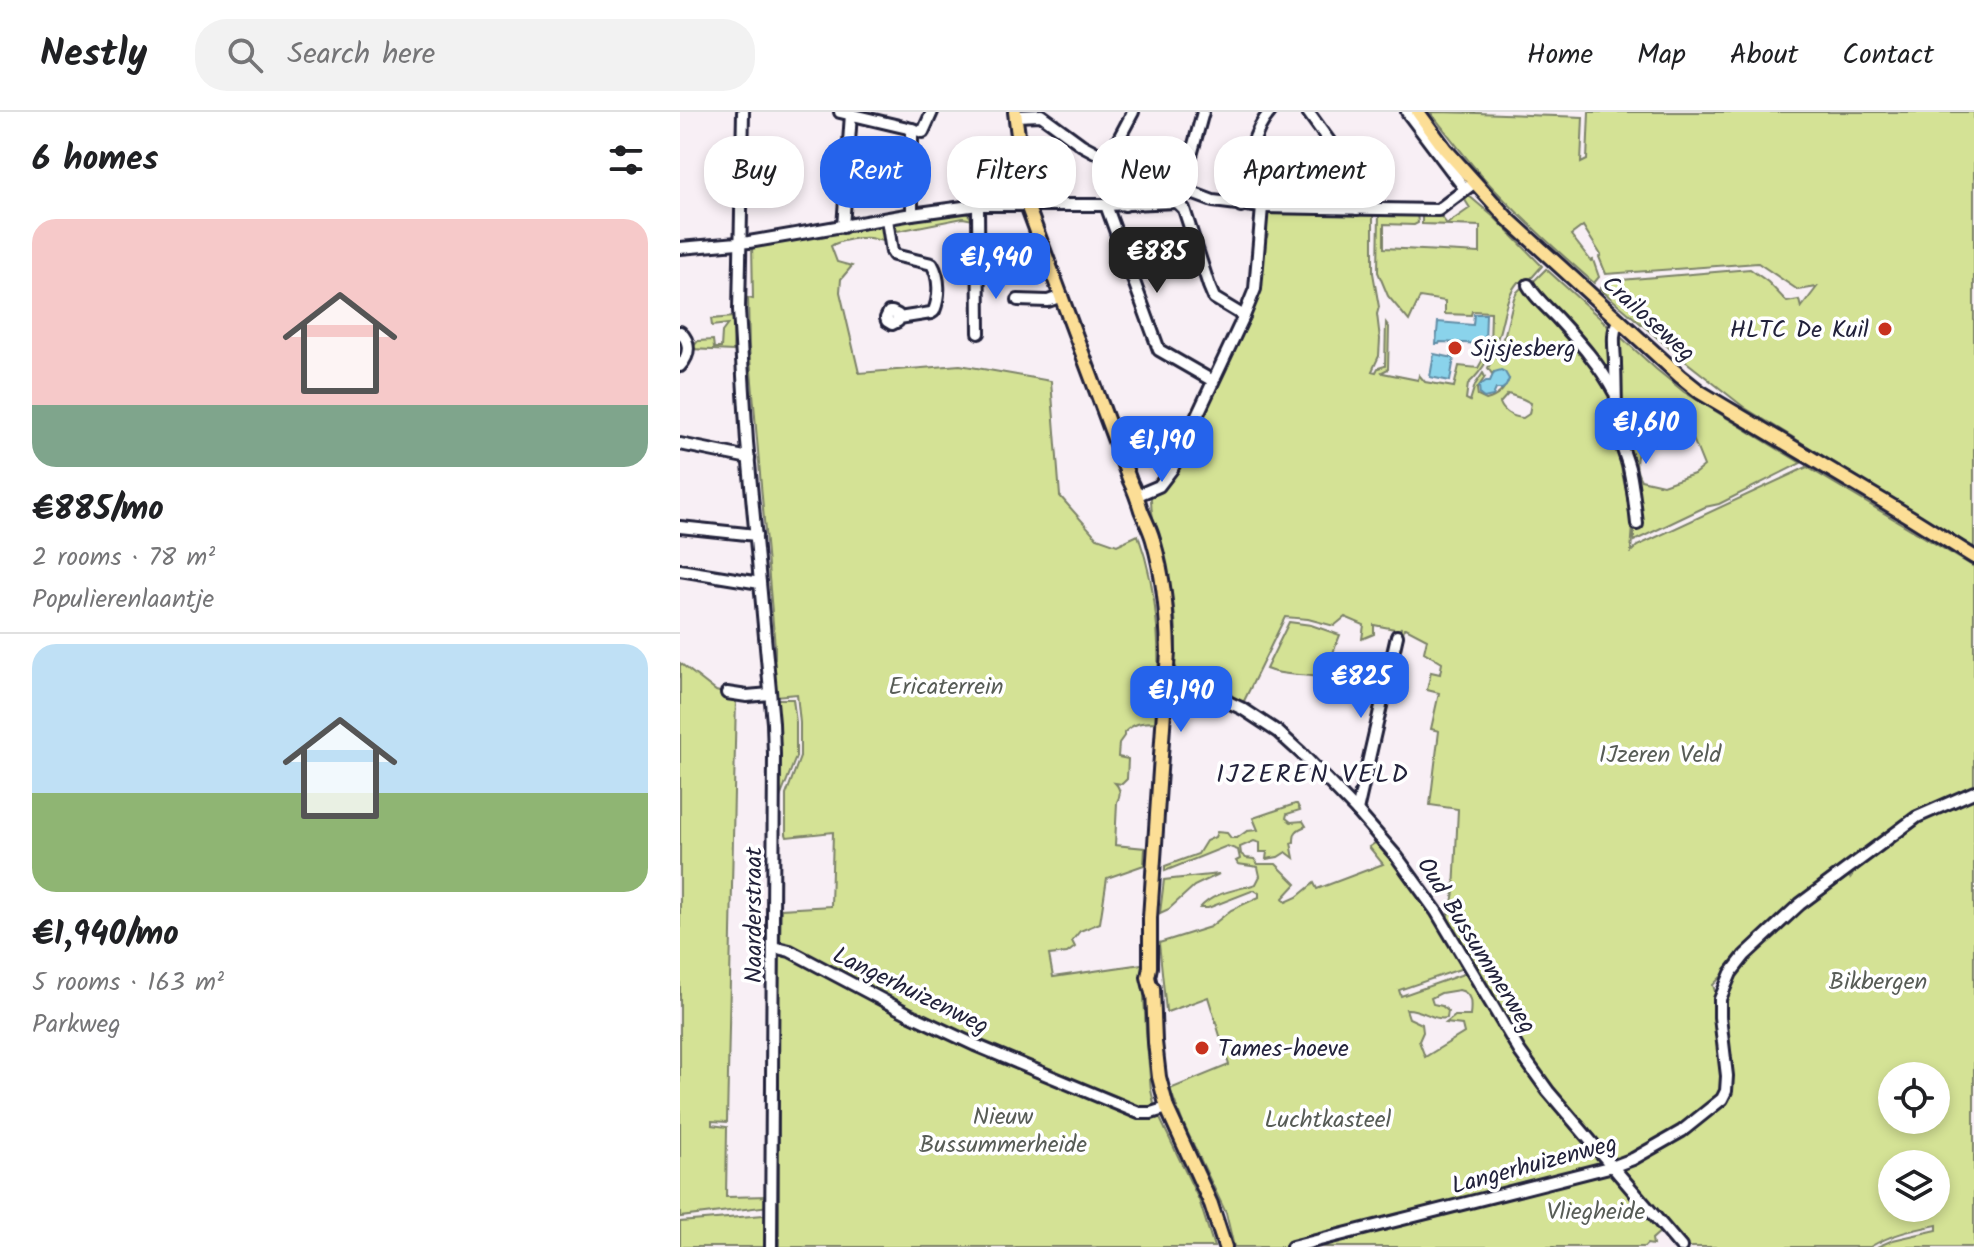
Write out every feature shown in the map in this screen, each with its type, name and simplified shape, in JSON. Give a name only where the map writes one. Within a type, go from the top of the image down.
[{"type":"main road","name":"Crailoseweg","points":[[1418,112],[1470,186],[1661,361],[1700,392],[1974,557]]},
{"type":"main road","points":[[1015,114],[1018,136]]},
{"type":"main road","points":[[1028,208],[1103,416],[1142,494],[1165,592],[1167,682],[1150,918],[1155,1042],[1167,1108],[1211,1204],[1225,1247]]},
{"type":"street","name":"Naarderstraat","points":[[743,112],[739,310],[774,754],[771,1247]]},
{"type":"street","points":[[843,227],[845,113],[923,132],[932,112]]},
{"type":"street","points":[[1120,136],[1133,112]]},
{"type":"street","points":[[1196,136],[1203,112]]},
{"type":"street","points":[[1254,136],[1270,112]]},
{"type":"street","points":[[1308,112],[1355,177],[1357,209]]},
{"type":"street","name":"Crailoseweg","points":[[1407,112],[1470,186]]},
{"type":"street","points":[[1015,114],[1041,115],[1092,150]]},
{"type":"street","points":[[912,129],[912,214]]},
{"type":"street","points":[[1333,208],[1438,210],[1470,186]]},
{"type":"street","points":[[680,248],[741,243],[956,208]]},
{"type":"street","points":[[978,208],[979,333]]},
{"type":"street","points":[[1107,208],[1159,350],[1213,381]]},
{"type":"street","points":[[1183,208],[1214,298],[1244,316]]},
{"type":"street","points":[[1142,494],[1159,486],[1167,478],[1244,316],[1255,289],[1262,208]]},
{"type":"street","points":[[887,219],[892,252],[899,257],[932,264],[939,288],[934,311],[899,318]]},
{"type":"street","points":[[1528,285],[1605,373],[1614,392],[1618,432],[1629,471],[1637,524]]},
{"type":"street","points":[[1018,300],[1048,301],[1062,296]]},
{"type":"street","points":[[1614,318],[1614,392]]},
{"type":"street","points":[[680,332],[685,336],[689,350],[680,366]]},
{"type":"street","points":[[680,444],[749,458]]},
{"type":"street","points":[[680,527],[756,535]]},
{"type":"street","points":[[680,570],[760,583]]},
{"type":"street","points":[[1357,811],[1397,636]]},
{"type":"street","name":"Oud Bussummerweg","points":[[1167,682],[1190,684],[1243,709],[1278,732],[1357,811],[1397,857],[1436,911],[1520,1052],[1548,1091],[1681,1247]]},
{"type":"street","points":[[727,693],[747,696],[770,694]]},
{"type":"street","name":"Langerhuizenweg","points":[[1292,1247],[1612,1166],[1633,1159],[1682,1131],[1722,1099],[1726,1091],[1720,999],[1731,973],[1745,955],[1800,904],[1917,817],[1974,792]]},
{"type":"street","name":"Langerhuizenweg","points":[[773,947],[790,951],[975,1045],[1113,1103],[1139,1113],[1167,1108]]},
{"type":"green space","points":[[1430,112],[1583,117],[1581,163],[1587,160],[1589,112],[1974,112],[1974,548],[1745,408],[1600,289],[1609,281],[1750,269],[1787,302],[1799,300],[1801,308],[1817,287],[1798,290],[1758,263],[1606,274],[1599,257],[1601,255],[1583,226],[1571,235],[1593,260],[1599,277],[1594,283],[1494,189]]},
{"type":"green space","name":"IJzeren Veld","points":[[1468,195],[1495,218],[1542,266],[1528,282],[1518,282],[1514,287],[1495,345],[1468,384],[1466,399],[1470,401],[1483,373],[1485,377],[1477,389],[1478,396],[1490,399],[1505,386],[1509,379],[1494,372],[1492,374],[1488,368],[1505,334],[1517,292],[1531,284],[1546,269],[1684,392],[1801,463],[1719,504],[1705,507],[1634,541],[1634,525],[1617,441],[1643,440],[1636,460],[1641,480],[1663,485],[1694,474],[1704,466],[1685,419],[1675,414],[1613,428],[1633,526],[1631,552],[1637,546],[1807,467],[1974,567],[1974,787],[1908,816],[1741,956],[1713,985],[1725,1077],[1721,1095],[1656,1145],[1614,1163],[1596,1145],[1522,1051],[1446,921],[1454,892],[1458,809],[1430,805],[1439,731],[1431,729],[1439,693],[1427,690],[1431,672],[1440,674],[1442,663],[1424,652],[1427,639],[1406,628],[1400,635],[1401,627],[1400,630],[1374,625],[1374,634],[1362,639],[1364,625],[1345,617],[1334,626],[1285,617],[1243,703],[1227,690],[1216,692],[1176,678],[1173,662],[1176,637],[1174,609],[1153,519],[1151,495],[1158,492],[1170,477],[1256,288],[1262,235],[1267,237],[1268,233],[1262,228],[1265,209],[1373,213],[1373,273],[1380,339],[1379,356],[1372,371],[1385,366],[1386,323],[1389,327],[1388,369],[1383,373],[1418,380],[1419,375],[1425,382],[1454,387],[1459,366],[1478,368],[1490,347],[1491,312],[1445,314],[1445,301],[1420,297],[1409,321],[1388,296],[1378,272],[1379,213],[1417,213],[1418,223],[1414,225],[1384,224],[1384,248],[1480,253],[1480,226],[1422,224],[1422,214],[1439,214],[1447,224],[1470,208],[1463,197]],"holes":[[[1508,394],[1531,403],[1529,414],[1523,418],[1509,414],[1500,403]]]},
{"type":"green space","points":[[967,213],[973,220],[963,218],[898,231],[892,223]]},
{"type":"green space","points":[[881,227],[889,241],[860,238],[831,246],[837,262],[852,266],[841,279],[840,292],[859,373],[960,365],[1051,381],[1060,496],[1097,538],[1117,545],[1138,535],[1155,604],[1158,674],[1156,722],[1131,727],[1119,743],[1118,757],[1128,759],[1127,779],[1122,784],[1115,783],[1119,794],[1115,845],[1145,848],[1144,865],[1107,878],[1100,923],[1080,931],[1072,941],[1075,947],[1067,953],[1049,955],[1053,977],[1142,964],[1155,1108],[1199,1200],[1214,1247],[779,1247],[779,1022],[776,1011],[781,909],[831,906],[833,832],[787,837],[786,834],[786,795],[800,757],[800,723],[797,694],[773,694],[775,647],[749,347],[748,298],[753,299],[752,242]]},
{"type":"green space","points":[[734,317],[733,351],[691,349],[698,341],[713,340],[714,348],[721,348],[722,332],[728,324],[712,326],[711,319]]},
{"type":"green space","points":[[1289,622],[1311,625],[1340,635],[1323,678],[1266,669]]},
{"type":"green space","points":[[680,663],[716,691],[736,697],[727,1122],[712,1121],[712,1125],[727,1127],[726,1197],[769,1196],[770,1206],[680,1217]]},
{"type":"green space","points":[[775,699],[793,699],[796,722],[796,757],[780,798]]},
{"type":"green space","name":"Bikbergen","points":[[1974,796],[1974,1247],[1877,1247],[1937,1230],[1937,1225],[1894,1236],[1870,1247],[1682,1247],[1620,1170],[1724,1100],[1722,1019],[1725,992],[1728,993],[1737,967],[1846,872],[1850,878],[1853,874],[1851,869],[1913,819]]},
{"type":"green space","name":"Luchtkasteel","points":[[1295,804],[1300,810],[1287,814],[1286,818],[1291,822],[1303,821],[1306,826],[1296,832],[1291,843],[1294,858],[1286,852],[1266,859],[1267,852],[1260,852],[1260,843],[1254,841],[1240,847],[1241,854],[1246,858],[1254,859],[1258,864],[1276,864],[1296,884],[1283,898],[1286,902],[1314,883],[1317,889],[1383,864],[1369,847],[1378,841],[1392,860],[1399,857],[1469,966],[1399,990],[1401,996],[1469,972],[1604,1161],[1603,1165],[1284,1247],[1234,1247],[1226,1213],[1170,1089],[1229,1065],[1208,997],[1166,1011],[1159,943],[1210,927],[1231,910],[1259,897],[1254,890],[1208,908],[1200,908],[1218,895],[1256,884],[1260,876],[1258,867],[1238,864],[1238,850],[1227,846],[1165,871],[1165,866],[1198,854],[1206,841],[1215,837],[1217,832],[1237,838],[1247,831],[1258,830],[1253,818]],"holes":[[[1464,992],[1470,1000],[1470,1016],[1455,1016],[1446,1023],[1462,1025],[1464,1033],[1425,1057],[1419,1041],[1422,1024],[1409,1018],[1406,1009],[1447,1018],[1448,1011],[1433,1004],[1431,998],[1441,993]]]},
{"type":"green space","points":[[1219,874],[1194,886],[1169,909],[1160,913],[1164,880]]},
{"type":"green space","name":"Vliegheide","points":[[1601,1172],[1616,1176],[1656,1227],[1660,1228],[1661,1231],[1652,1239],[1653,1245],[1306,1247]]},
{"type":"green space","points":[[775,1214],[774,1247],[680,1247],[680,1222]]},
{"type":"water","points":[[1474,314],[1486,314],[1485,344],[1436,344],[1438,322],[1473,325]]},
{"type":"water","points":[[1434,354],[1454,358],[1450,381],[1430,377]]},
{"type":"water","points":[[1501,370],[1509,379],[1506,386],[1496,389],[1493,396],[1484,398],[1480,395],[1479,386],[1490,381],[1494,372]]},
{"type":"place","name":"HLTC De Kuil","points":[[1885,329]]},
{"type":"place","name":"Sijsjesberg","points":[[1455,348]]},
{"type":"place","name":"Tames-hoeve","points":[[1202,1048]]},
{"type":"district","name":"IJZEREN VELD","points":[[1313,773]]},
{"type":"park label","name":"Ericaterrein","points":[[946,686]]},
{"type":"park label","name":"Nieuw Bussummerheide","points":[[1003,1130]]}]
